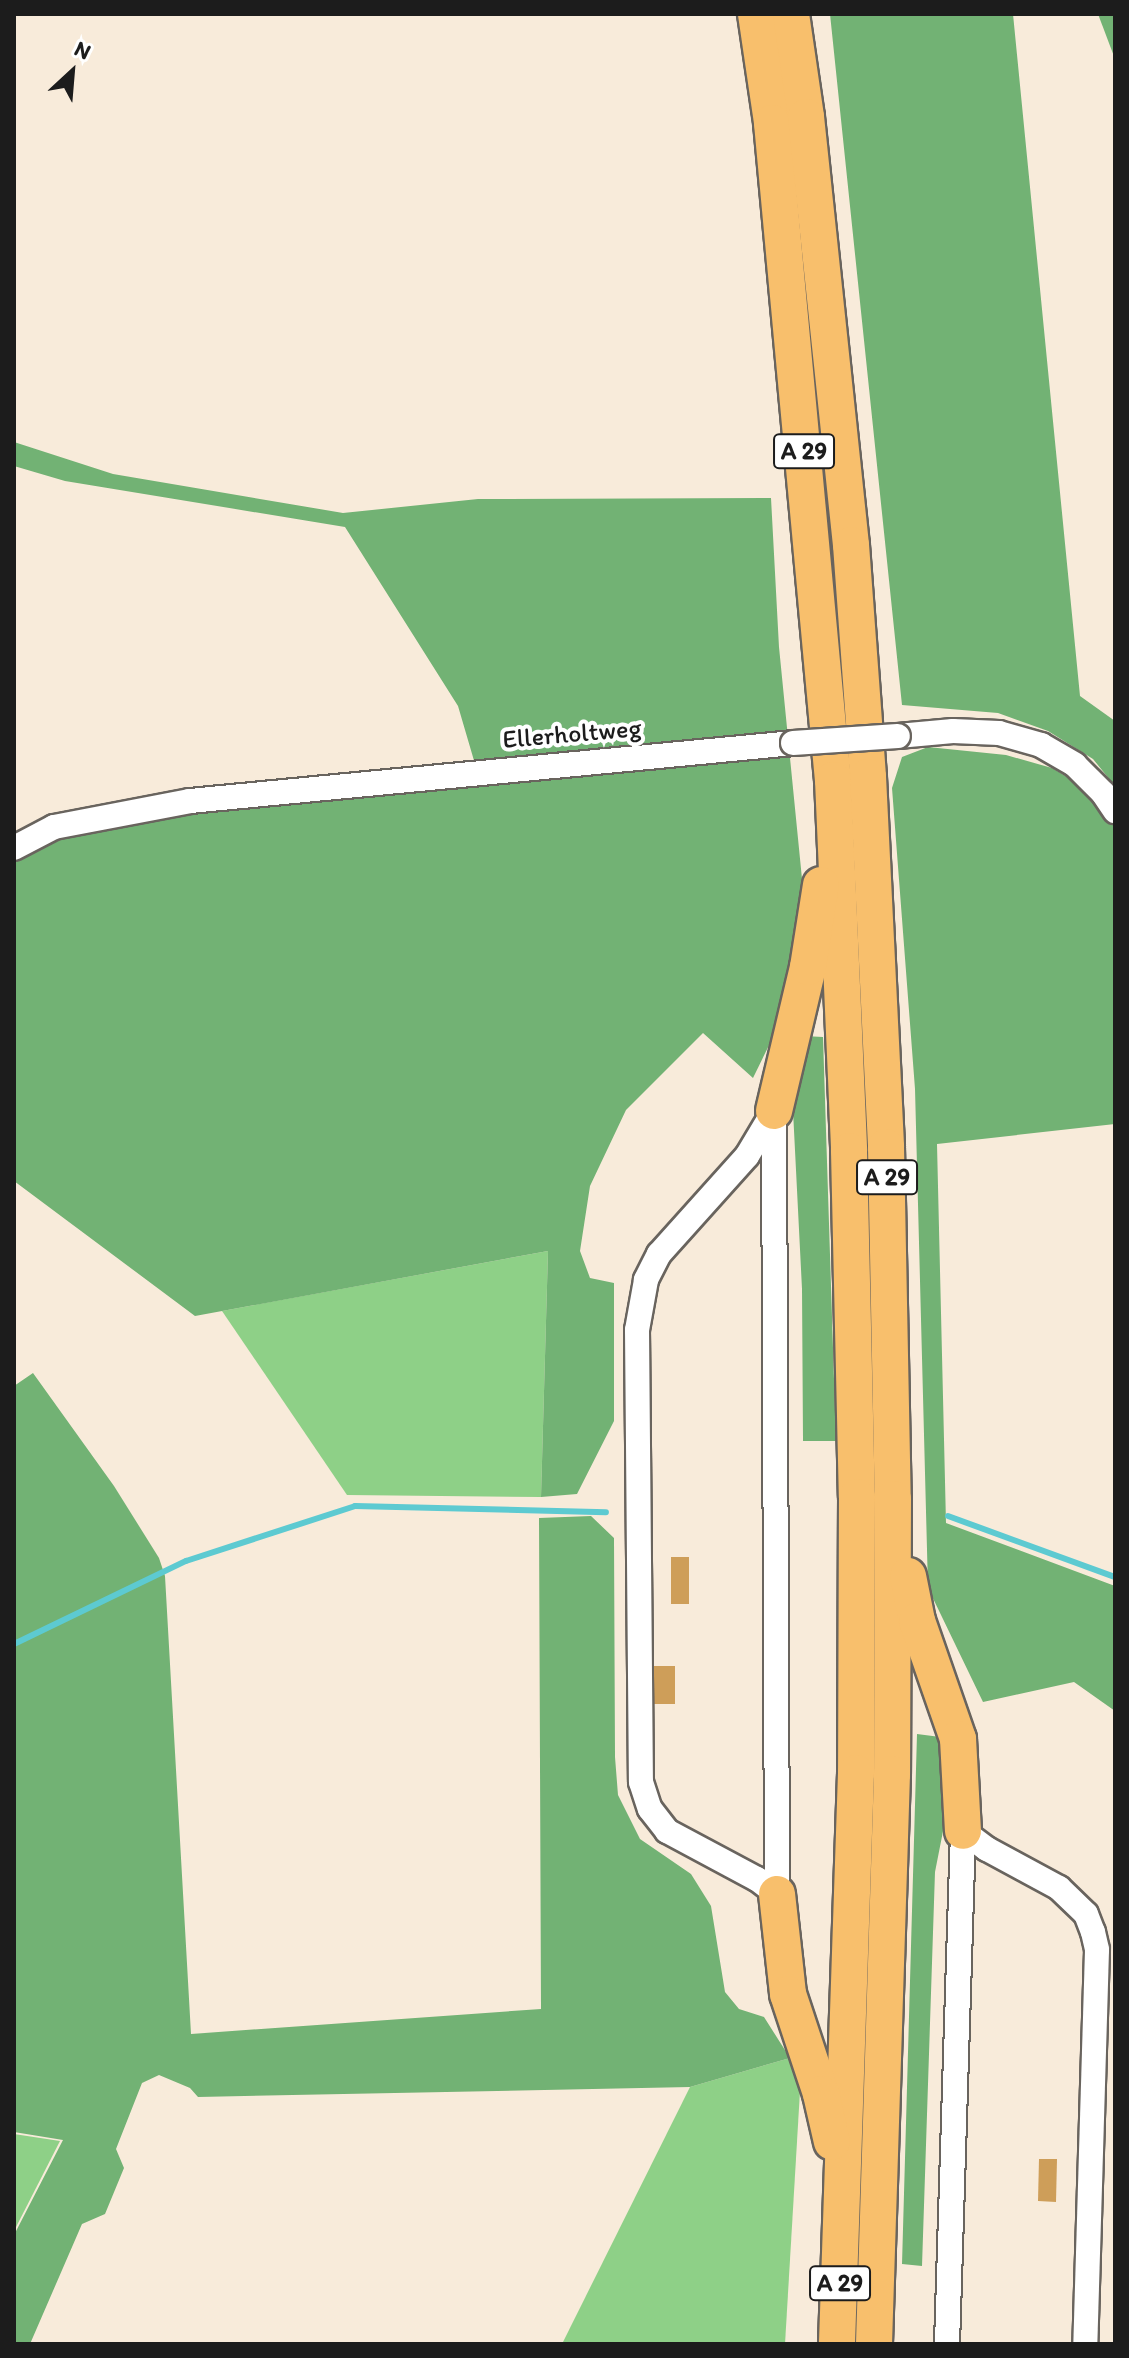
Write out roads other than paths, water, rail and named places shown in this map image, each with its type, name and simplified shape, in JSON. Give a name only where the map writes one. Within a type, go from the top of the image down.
[{"type":"highway","name":"A 29","points":[[756,14],[775,154],[833,780],[849,1151],[857,1497],[856,1773],[837,2344]]},
{"type":"highway","name":"A 29","points":[[791,14],[806,117],[851,545],[868,777],[886,1147],[893,1499],[892,1774],[874,2344]]},
{"type":"highway","points":[[774,1111],[818,910],[833,780]]},
{"type":"highway","points":[[893,1499],[917,1621],[958,1739],[963,1831]]},
{"type":"highway","points":[[777,1894],[788,1994],[821,2094],[843,2222]]},
{"type":"street","name":"Ellerholtweg","points":[[14,848],[54,827],[190,801],[793,743],[953,731],[999,733],[1041,745],[1075,765],[1103,793],[1115,811]]},
{"type":"street","points":[[774,1111],[777,1894]]},
{"type":"street","points":[[774,1111],[747,1156],[659,1254],[646,1280],[637,1330],[641,1782],[650,1809],[667,1831],[757,1879],[777,1894]]},
{"type":"street","points":[[947,2344],[963,1831]]},
{"type":"street","points":[[963,1831],[987,1849],[1059,1888],[1086,1914],[1093,1932],[1097,1950],[1085,2344]]},
{"type":"waterway","points":[[14,1644],[186,1561],[355,1506],[606,1512]]},
{"type":"waterway","points":[[948,1516],[1115,1577]]}]
